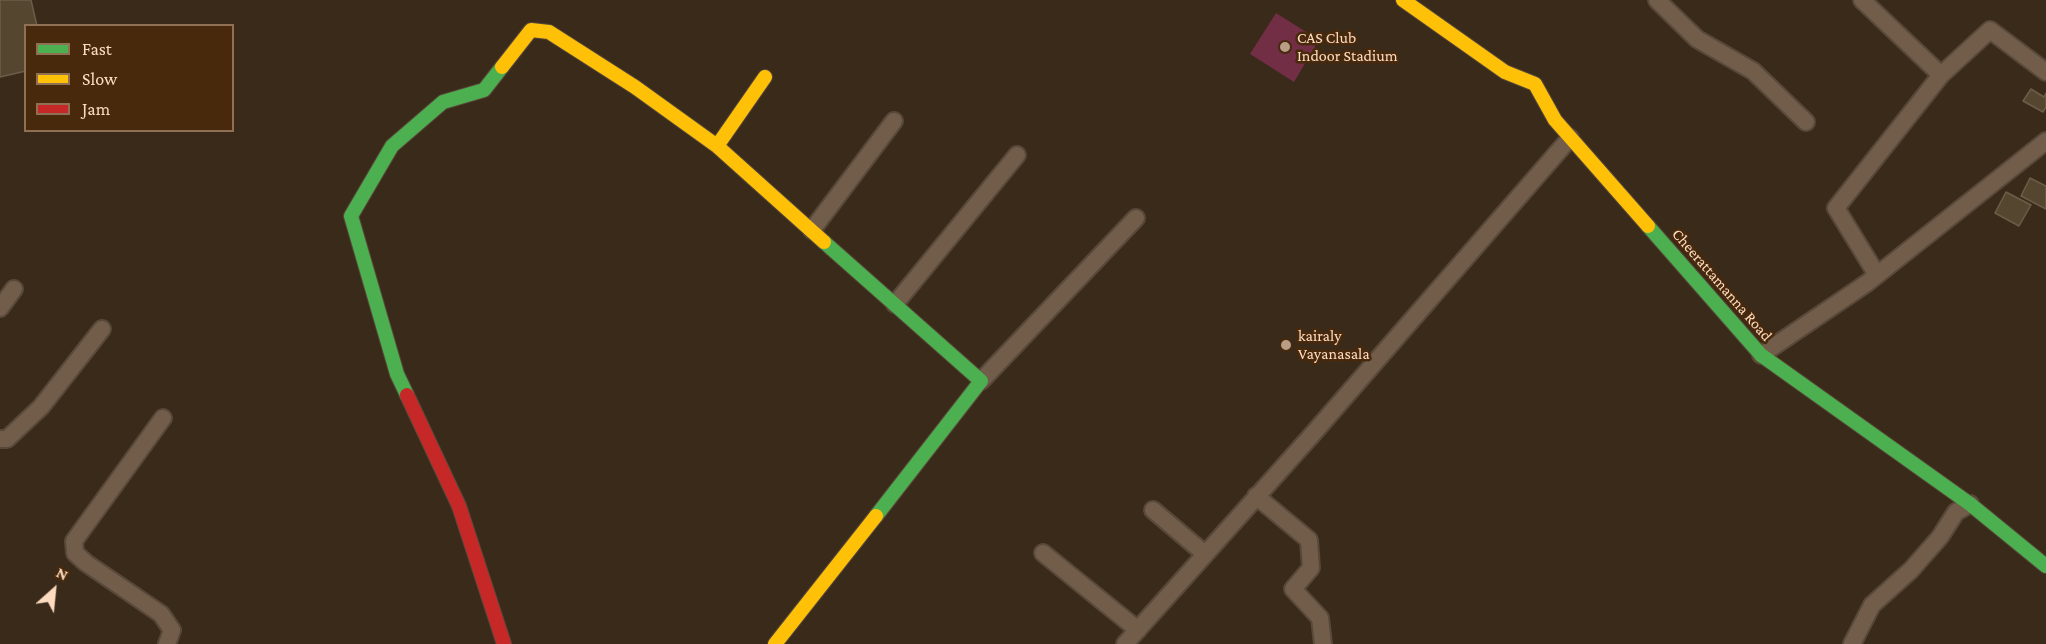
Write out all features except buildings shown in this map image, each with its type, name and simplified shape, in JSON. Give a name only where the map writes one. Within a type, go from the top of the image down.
[{"type":"street","name":"Cheerattamanna Road","points":[[1403,0],[1505,72],[1535,84],[1555,120],[1570,138],[1761,355],[1970,504],[2046,566]]},
{"type":"street","points":[[1657,0],[1697,39],[1753,71],[1806,122]]},
{"type":"street","points":[[1862,0],[1941,75]]},
{"type":"street","points":[[504,644],[459,506],[397,375],[351,216],[392,146],[443,102],[484,90],[531,30],[549,33],[635,87],[717,146],[981,381]]},
{"type":"street","points":[[1877,275],[1836,208],[1941,75],[1990,30],[2046,72]]},
{"type":"street","points":[[717,146],[765,77]]},
{"type":"street","points":[[812,230],[894,121]]},
{"type":"street","points":[[1125,644],[1570,138]]},
{"type":"street","points":[[1761,355],[1877,275],[2046,141]]},
{"type":"street","points":[[895,304],[1017,155]]},
{"type":"street","points":[[775,644],[981,381],[1136,218]]},
{"type":"street","points":[[0,308],[14,289]]},
{"type":"street","points":[[0,439],[7,439],[41,406],[102,329]]},
{"type":"street","points":[[163,418],[74,542],[75,553],[86,563],[161,614],[172,630],[167,644]]},
{"type":"street","points":[[1257,496],[1309,540],[1311,568],[1293,589],[1320,618],[1323,644]]},
{"type":"street","points":[[1852,644],[1872,605],[1911,570],[1940,537],[1956,512],[1970,504]]},
{"type":"street","points":[[1153,510],[1205,554]]},
{"type":"street","points":[[1043,553],[1138,630]]},
{"type":"shaded area","name":"CAS Club Indoor Stadium","points":[[1276,13],[1319,40],[1294,82],[1250,54]]},
{"type":"traffic: fast","points":[[407,395],[397,374],[351,216],[392,146],[443,102],[484,90],[502,67]]},
{"type":"traffic: fast","points":[[1648,226],[1761,355],[1970,504],[2046,566]]},
{"type":"traffic: fast","points":[[824,242],[981,381],[876,516]]},
{"type":"traffic: slow","points":[[1403,0],[1505,72],[1535,84],[1555,120],[1648,226]]},
{"type":"traffic: slow","points":[[502,67],[531,30],[549,32],[635,87],[717,146]]},
{"type":"traffic: slow","points":[[765,77],[717,146],[824,242]]},
{"type":"traffic: slow","points":[[775,644],[876,516]]},
{"type":"traffic: jam","points":[[407,395],[459,506],[504,644]]},
{"type":"place","name":"CAS Club Indoor Stadium","points":[[1285,47]]},
{"type":"place","name":"kairaly Vayanasala","points":[[1286,345]]}]
